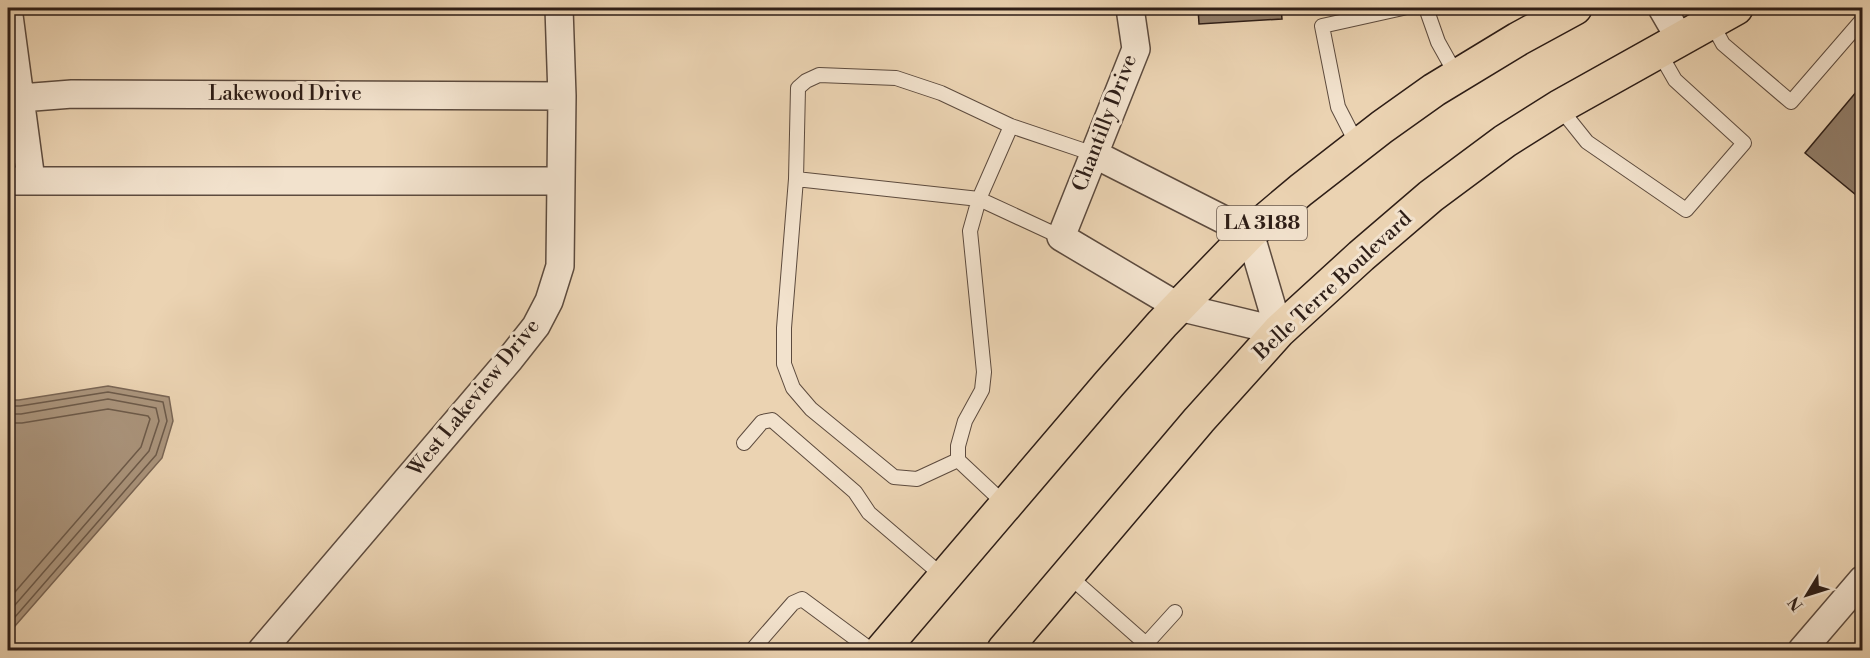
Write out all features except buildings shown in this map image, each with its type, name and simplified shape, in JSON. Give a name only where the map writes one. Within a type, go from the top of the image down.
[{"type":"highway","name":"LA 3188","points":[[882,651],[1109,384],[1250,233],[1358,146],[1434,90],[1518,39],[1575,8]]},
{"type":"highway","name":"Belle Terre Boulevard","points":[[1004,651],[1199,420],[1279,332],[1361,256],[1431,196],[1505,141],[1559,107],[1724,14]]},
{"type":"street","points":[[8,8],[19,180],[561,181]]},
{"type":"street","name":"West Lakeview Drive","points":[[262,651],[502,368],[536,326],[549,301],[560,266],[562,96],[559,8]]},
{"type":"street","name":"Chantilly Drive","points":[[1061,237],[1136,48],[1130,8]]},
{"type":"street","points":[[1662,8],[1669,45]]},
{"type":"street","name":"Lakewood Drive","points":[[13,98],[84,94],[562,96]]},
{"type":"street","points":[[1094,154],[1250,233],[1279,332]]},
{"type":"street","points":[[1061,237],[1179,307],[1279,332]]},
{"type":"street","points":[[1802,651],[1863,580]]},
{"type":"lane","points":[[1358,146],[1338,107],[1322,26],[1403,8]]},
{"type":"lane","points":[[1426,8],[1438,42],[1457,76]]},
{"type":"lane","points":[[1724,14],[1723,44],[1791,102],[1863,20]]},
{"type":"lane","points":[[1559,107],[1587,142],[1686,210],[1744,142],[1676,80],[1669,45]]},
{"type":"lane","points":[[958,460],[916,479],[894,477],[811,409],[793,388],[784,364],[784,328],[796,179],[798,88],[819,75],[896,78],[941,93],[1011,126],[1094,154]]},
{"type":"lane","points":[[1006,505],[958,460],[958,446],[965,421],[982,390],[984,372],[970,231],[979,198],[1011,126]]},
{"type":"lane","points":[[796,179],[979,198],[1061,237]]},
{"type":"lane","points":[[744,444],[762,422],[772,420],[855,492],[869,513],[944,578]]},
{"type":"lane","points":[[1068,575],[1144,647],[1175,612]]},
{"type":"lane","points":[[752,651],[793,603],[802,599],[871,651]]},
{"type":"water","points":[[108,386],[169,397],[173,421],[162,458],[8,634],[8,400]]}]
